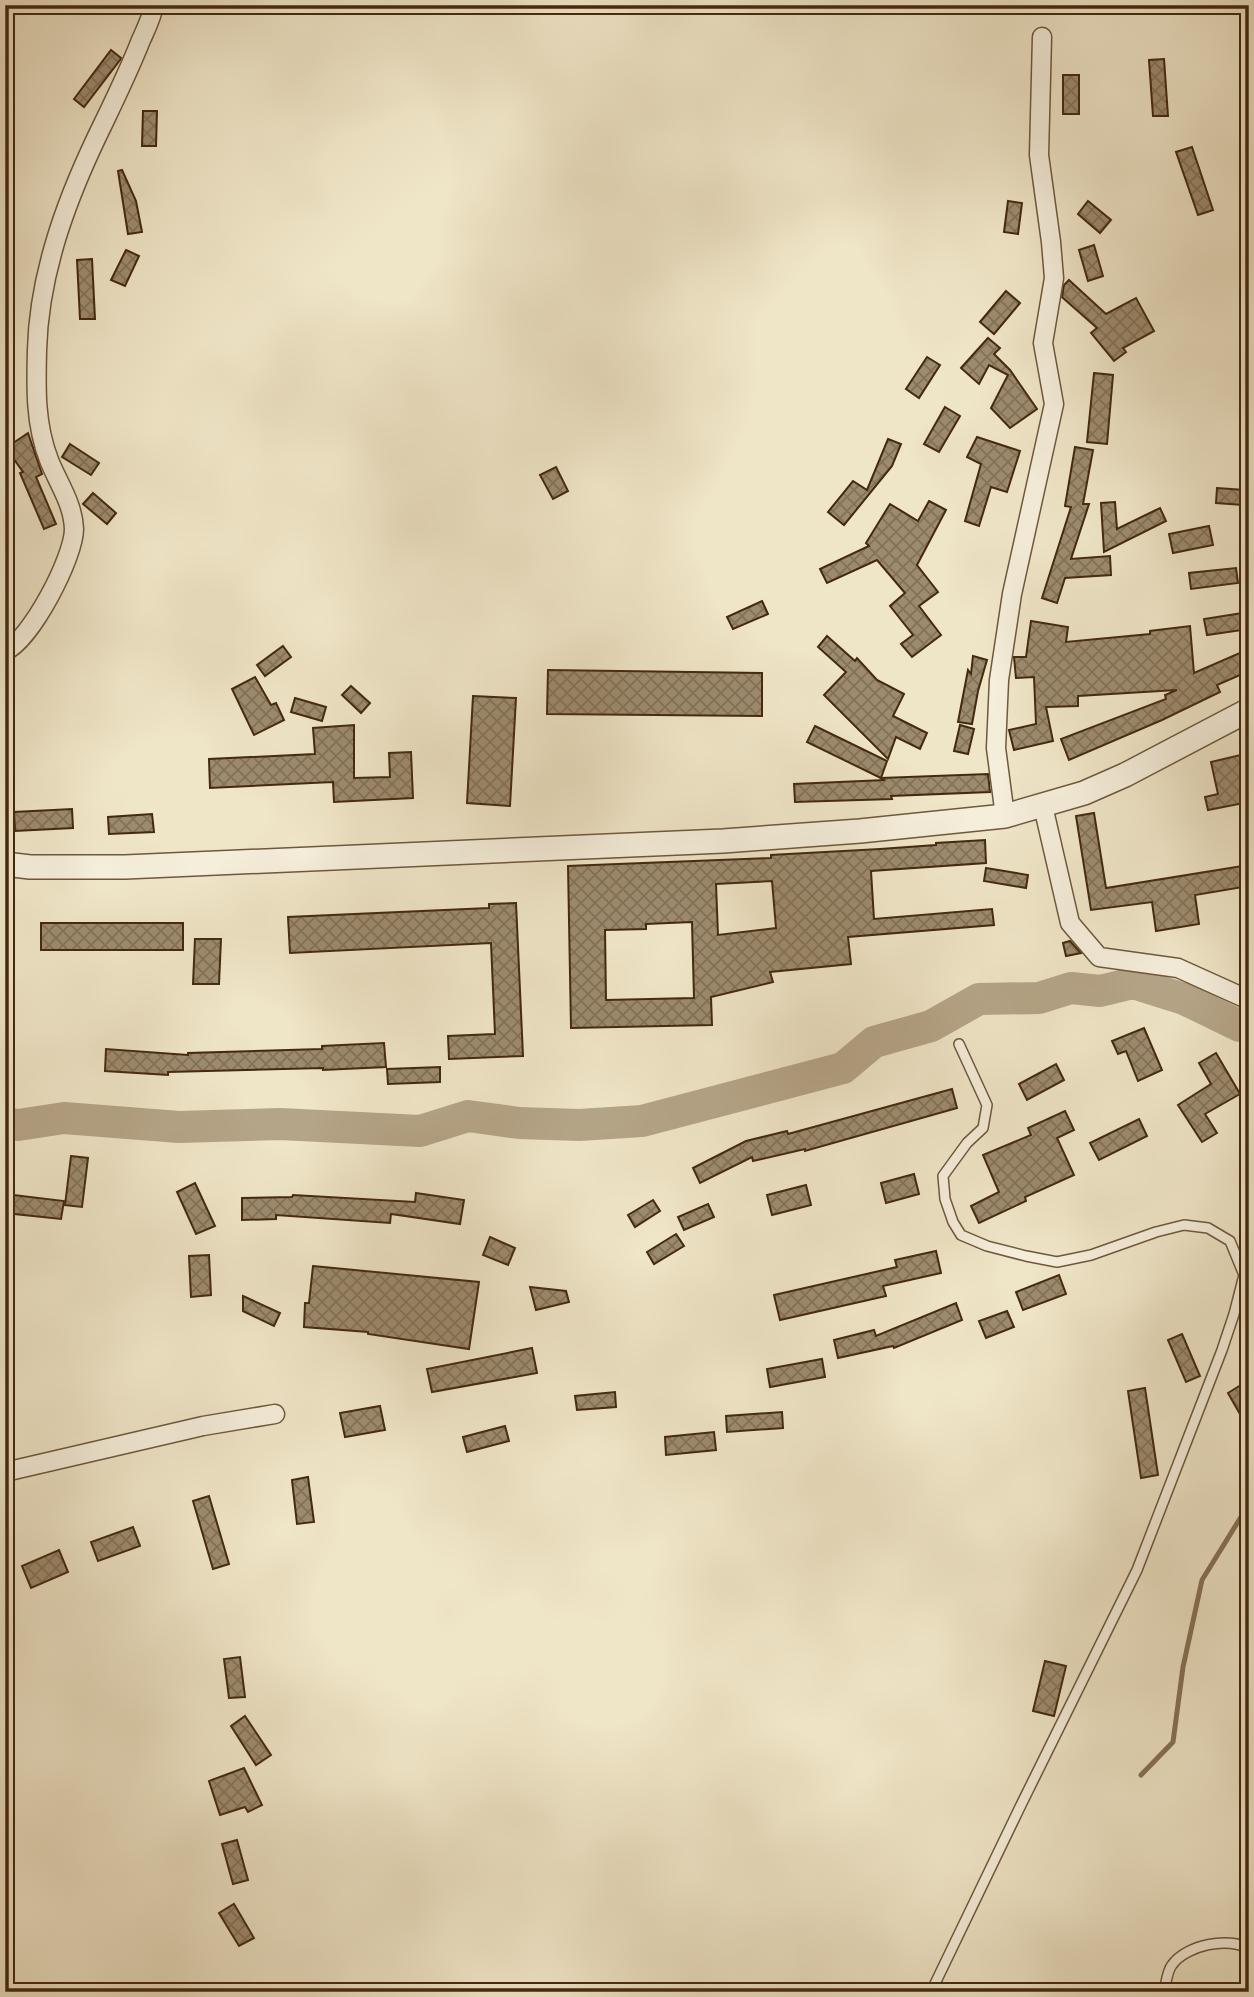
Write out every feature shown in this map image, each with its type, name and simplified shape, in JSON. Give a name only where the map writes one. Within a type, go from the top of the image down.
[{"type":"street","points":[[5,651],[14,647],[39,615],[63,568],[74,531],[68,497],[49,460],[37,422],[38,319],[49,265],[67,205],[94,141],[126,78],[154,5]]},
{"type":"street","points":[[1042,37],[1038,155],[1054,278],[1043,343],[1054,404],[1012,594],[999,680],[996,748],[1070,923],[1099,957],[1178,968],[1249,1000]]},
{"type":"street","points":[[5,864],[30,867],[125,867],[723,841],[860,831],[1023,812],[1084,793],[1125,775],[1249,710]]},
{"type":"street","points":[[5,1472],[203,1426],[275,1415]]},
{"type":"lane","points":[[932,1992],[1137,1570],[1222,1350],[1244,1275],[1230,1241],[1208,1228],[1184,1225],[1091,1255],[1056,1262],[987,1246],[961,1235],[945,1199],[943,1176],[967,1143],[984,1128],[987,1105],[959,1044]]},
{"type":"lane","points":[[1164,1992],[1171,1966],[1190,1949],[1212,1944],[1244,1946],[1249,1950]]},
{"type":"building","points":[[111,50],[121,58],[84,107],[74,99]]},
{"type":"building","points":[[1164,59],[1168,116],[1153,116],[1149,60]]},
{"type":"building","points":[[1063,75],[1079,75],[1079,114],[1063,114]]},
{"type":"building","points":[[143,111],[157,111],[156,146],[142,146]]},
{"type":"building","points":[[1192,147],[1213,210],[1198,215],[1176,152]]},
{"type":"building","points":[[122,170],[136,201],[142,232],[128,234],[118,171]]},
{"type":"building","points":[[1008,201],[1022,203],[1018,234],[1004,232]]},
{"type":"building","points":[[1088,201],[1111,220],[1100,233],[1078,214]]},
{"type":"building","points":[[1094,245],[1103,276],[1088,281],[1079,250]]},
{"type":"building","points":[[126,250],[139,256],[125,286],[111,280]]},
{"type":"building","points":[[92,259],[95,319],[80,319],[77,260]]},
{"type":"building","points":[[1069,280],[1106,314],[1136,298],[1154,331],[1123,348],[1126,352],[1114,361],[1091,333],[1097,328],[1062,297],[1064,285]]},
{"type":"building","points":[[1006,291],[1020,303],[994,334],[980,322]]},
{"type":"building","points":[[988,338],[1000,348],[994,354],[1010,370],[1037,409],[1010,428],[991,408],[1008,375],[989,365],[979,384],[961,368]]},
{"type":"building","points":[[927,357],[940,365],[919,398],[906,389]]},
{"type":"building","points":[[1094,373],[1113,375],[1107,444],[1087,442]]},
{"type":"building","points":[[945,407],[960,416],[939,452],[924,444]]},
{"type":"building","points":[[28,433],[42,474],[36,477],[56,524],[44,529],[20,473],[23,472],[6,448]]},
{"type":"building","points":[[977,437],[1020,451],[1007,492],[991,487],[979,526],[965,521],[981,464],[967,457]]},
{"type":"building","points":[[888,439],[901,444],[892,466],[844,525],[828,512],[853,481],[867,490]]},
{"type":"building","points":[[70,444],[99,463],[91,475],[62,457]]},
{"type":"building","points":[[1075,447],[1093,450],[1083,504],[1089,504],[1071,559],[1110,556],[1111,575],[1065,578],[1057,603],[1042,598],[1071,507],[1065,506]]},
{"type":"building","points":[[556,467],[568,491],[553,499],[540,475]]},
{"type":"building","points":[[1217,488],[1244,490],[1243,505],[1216,503]]},
{"type":"building","points":[[93,493],[116,513],[107,524],[83,504]]},
{"type":"building","points":[[929,501],[946,510],[917,565],[938,592],[919,606],[941,635],[912,657],[901,644],[913,635],[890,606],[905,593],[877,560],[827,583],[820,569],[869,546],[866,543],[890,504],[918,521]]},
{"type":"building","points":[[1115,502],[1117,529],[1160,508],[1166,521],[1104,552],[1101,503]]},
{"type":"building","points":[[1209,526],[1213,545],[1173,553],[1169,534]]},
{"type":"building","points":[[1236,568],[1238,583],[1191,589],[1189,573]]},
{"type":"building","points":[[762,601],[768,614],[733,629],[727,617]]},
{"type":"building","points":[[1249,612],[1249,629],[1207,635],[1204,619]]},
{"type":"building","points":[[1031,621],[1068,627],[1066,642],[1150,634],[1150,631],[1190,626],[1194,673],[1249,649],[1249,671],[1217,685],[1220,692],[1069,760],[1061,739],[1166,699],[1165,695],[1177,690],[1078,696],[1078,706],[1046,707],[1053,741],[1014,750],[1009,730],[1036,724],[1034,677],[1016,678],[1014,657],[1026,657]]},
{"type":"building","points":[[827,636],[855,661],[857,658],[877,680],[904,694],[893,716],[927,733],[920,749],[896,737],[888,759],[824,695],[846,672],[818,647]]},
{"type":"building","points":[[283,646],[291,657],[265,676],[257,665]]},
{"type":"building","points":[[973,656],[987,660],[972,724],[958,722]]},
{"type":"building","points":[[548,670],[762,673],[762,716],[547,714]]},
{"type":"building","points":[[255,677],[271,705],[276,703],[284,720],[254,735],[232,689]]},
{"type":"building","points":[[351,686],[370,703],[361,713],[342,695]]},
{"type":"building","points":[[473,696],[516,698],[510,806],[467,803]]},
{"type":"building","points":[[295,698],[326,707],[322,721],[291,712]]},
{"type":"building","points":[[354,725],[354,778],[390,777],[389,753],[411,752],[413,798],[334,802],[333,782],[210,788],[209,759],[315,754],[313,728]]},
{"type":"building","points":[[960,725],[974,729],[968,754],[954,751]]},
{"type":"building","points":[[815,726],[887,761],[881,778],[988,774],[990,792],[795,802],[794,784],[885,780],[807,742]]},
{"type":"building","points":[[1249,753],[1249,770],[1243,772],[1249,802],[1208,810],[1205,797],[1218,794],[1211,762]]},
{"type":"building","points":[[72,809],[73,828],[15,831],[14,812]]},
{"type":"building","points":[[1094,813],[1106,888],[1249,865],[1249,886],[1195,895],[1199,924],[1156,931],[1152,902],[1091,910],[1076,816]]},
{"type":"building","points":[[152,814],[154,832],[109,834],[108,817]]},
{"type":"building","points":[[985,840],[986,863],[871,871],[874,919],[992,909],[994,925],[848,937],[851,964],[770,972],[773,982],[711,997],[712,1025],[571,1028],[568,866],[771,858],[771,855]],"holes":[[[772,881],[776,928],[718,935],[716,884]],[[692,922],[694,998],[606,1000],[605,930],[646,929],[646,924]]]},
{"type":"building","points":[[986,868],[1028,875],[1026,888],[984,881]]},
{"type":"building","points":[[516,903],[523,1056],[449,1059],[448,1036],[495,1034],[491,943],[290,953],[288,917],[489,908],[489,904]]},
{"type":"building","points":[[41,923],[183,923],[183,950],[41,950]]},
{"type":"building","points":[[195,939],[221,939],[219,984],[193,984]]},
{"type":"building","points":[[1070,941],[1081,953],[1066,956],[1063,943]]},
{"type":"building","points":[[1144,1028],[1162,1070],[1138,1081],[1126,1051],[1118,1054],[1112,1041]]},
{"type":"building","points":[[384,1043],[386,1067],[168,1072],[168,1075],[105,1071],[106,1049],[188,1055],[322,1049],[322,1046]]},
{"type":"building","points":[[1216,1053],[1240,1094],[1205,1114],[1217,1133],[1202,1142],[1178,1105],[1211,1084],[1199,1063]]},
{"type":"building","points":[[1056,1064],[1064,1080],[1027,1100],[1019,1084]]},
{"type":"building","points":[[440,1067],[440,1082],[388,1084],[387,1069]]},
{"type":"building","points":[[952,1089],[957,1108],[805,1151],[753,1161],[752,1157],[700,1183],[693,1168],[746,1141],[787,1131],[788,1134]]},
{"type":"building","points":[[1065,1111],[1074,1130],[1057,1138],[1074,1175],[1025,1197],[1026,1201],[979,1223],[971,1206],[999,1192],[983,1155],[1031,1135],[1028,1128]]},
{"type":"building","points":[[1139,1119],[1147,1136],[1099,1160],[1090,1143]]},
{"type":"building","points":[[71,1156],[88,1158],[82,1207],[65,1205]]},
{"type":"building","points":[[914,1174],[919,1194],[886,1203],[881,1183]]},
{"type":"building","points":[[195,1183],[215,1226],[196,1234],[177,1192]]},
{"type":"building","points":[[806,1185],[811,1205],[772,1215],[767,1195]]},
{"type":"building","points":[[416,1193],[464,1200],[460,1224],[391,1214],[390,1223],[276,1215],[276,1219],[242,1220],[242,1198],[293,1195],[415,1202]]},
{"type":"building","points":[[5,1194],[64,1201],[61,1219],[5,1213]]},
{"type":"building","points":[[653,1200],[660,1211],[635,1227],[628,1215]]},
{"type":"building","points":[[708,1204],[714,1217],[684,1230],[678,1217]]},
{"type":"building","points":[[676,1234],[684,1246],[654,1264],[647,1252]]},
{"type":"building","points":[[490,1237],[515,1248],[508,1265],[483,1255]]},
{"type":"building","points":[[936,1251],[941,1273],[883,1286],[886,1296],[780,1320],[774,1295],[897,1267],[895,1260]]},
{"type":"building","points":[[209,1255],[211,1295],[191,1297],[189,1256]]},
{"type":"building","points":[[313,1266],[479,1282],[469,1349],[368,1332],[304,1327],[305,1303],[309,1303]]},
{"type":"building","points":[[1059,1275],[1066,1294],[1023,1310],[1016,1292]]},
{"type":"building","points":[[530,1287],[566,1291],[569,1302],[536,1310]]},
{"type":"building","points":[[243,1296],[280,1313],[274,1326],[243,1311]]},
{"type":"building","points":[[956,1303],[962,1320],[894,1348],[893,1346],[838,1358],[834,1340],[874,1330],[876,1336]]},
{"type":"building","points":[[1007,1311],[1014,1327],[986,1338],[979,1321]]},
{"type":"building","points":[[1182,1334],[1200,1376],[1186,1382],[1168,1340]]},
{"type":"building","points":[[532,1348],[537,1373],[432,1392],[427,1369]]},
{"type":"building","points":[[822,1359],[825,1377],[770,1387],[767,1369]]},
{"type":"building","points":[[1249,1380],[1249,1430],[1228,1393]]},
{"type":"building","points":[[1145,1388],[1158,1475],[1141,1478],[1128,1391]]},
{"type":"building","points":[[615,1392],[616,1407],[577,1410],[575,1396]]},
{"type":"building","points":[[380,1406],[385,1430],[345,1437],[340,1413]]},
{"type":"building","points":[[782,1412],[783,1428],[727,1432],[726,1416]]},
{"type":"building","points":[[505,1426],[509,1441],[467,1452],[463,1437]]},
{"type":"building","points":[[714,1432],[716,1450],[666,1455],[665,1437]]},
{"type":"building","points":[[308,1477],[314,1522],[297,1524],[292,1480]]},
{"type":"building","points":[[209,1496],[229,1564],[213,1569],[193,1501]]},
{"type":"building","points":[[133,1527],[140,1546],[98,1561],[91,1542]]},
{"type":"building","points":[[59,1550],[68,1572],[31,1588],[22,1566]]},
{"type":"building","points":[[240,1657],[245,1697],[229,1698],[224,1659]]},
{"type":"building","points":[[1045,1661],[1066,1666],[1054,1716],[1033,1711]]},
{"type":"building","points":[[245,1716],[271,1755],[256,1765],[231,1726]]},
{"type":"building","points":[[244,1768],[262,1805],[248,1812],[245,1807],[220,1815],[209,1781]]},
{"type":"building","points":[[237,1840],[248,1880],[233,1884],[222,1844]]},
{"type":"building","points":[[234,1904],[254,1938],[239,1946],[219,1913]]},
{"type":"waterway","points":[[5,1123],[18,1125],[64,1118],[179,1127],[280,1124],[420,1131],[468,1116],[519,1123],[579,1125],[642,1121],[843,1068],[874,1042],[931,1026],[979,999],[1039,998],[1071,988],[1100,991],[1133,983],[1184,999],[1249,1028]]},
{"type":"waterway","points":[[1141,1775],[1173,1742],[1183,1667],[1202,1580],[1249,1504]]}]
